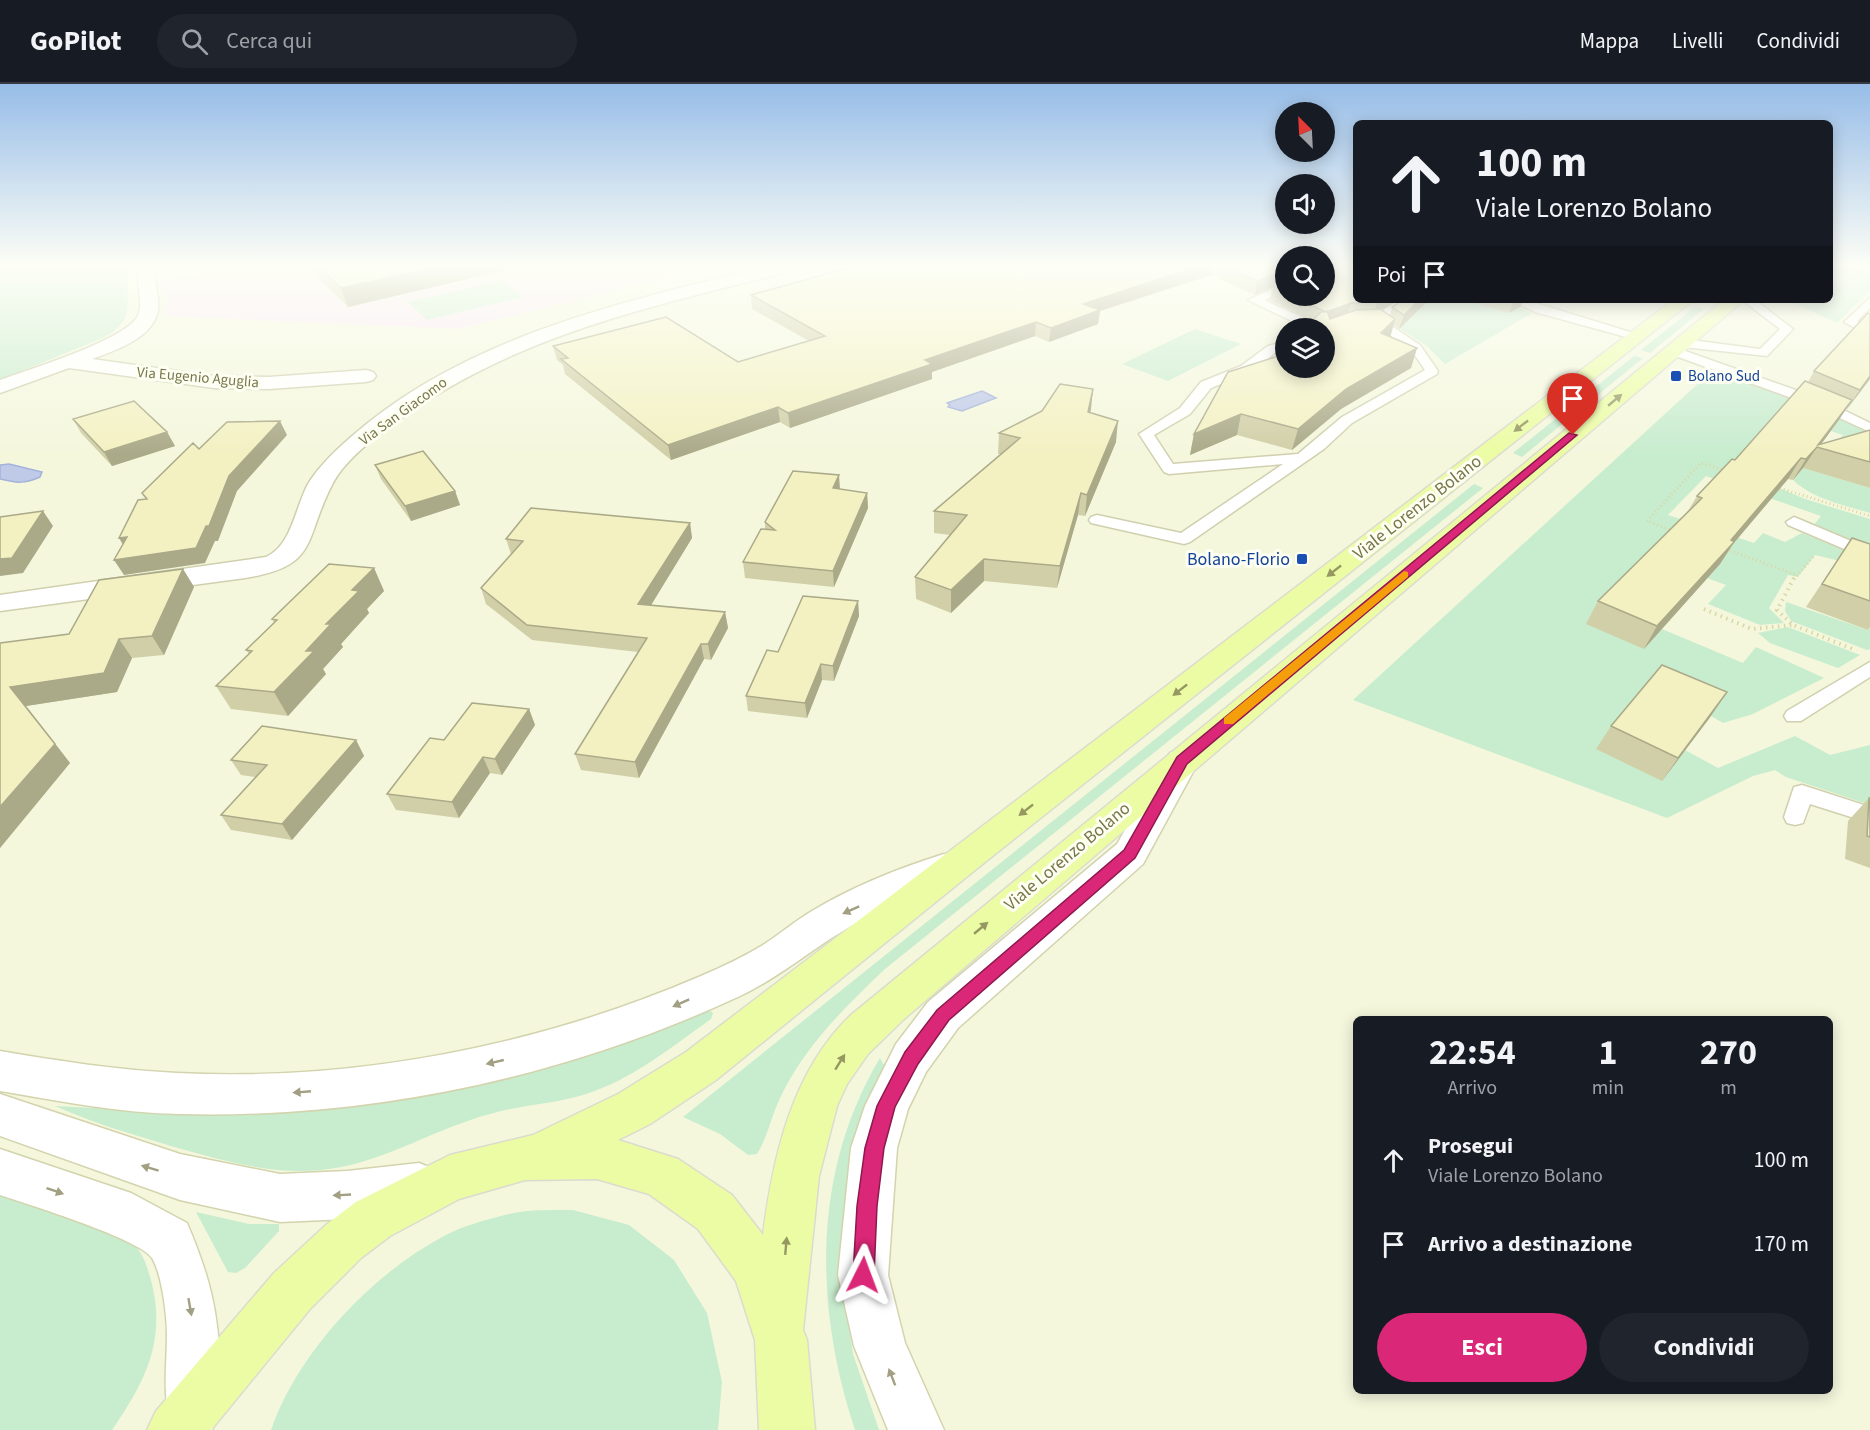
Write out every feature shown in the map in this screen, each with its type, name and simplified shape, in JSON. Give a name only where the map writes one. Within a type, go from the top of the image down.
[{"type":"main road","name":"Viale Lorenzo Bolano","points":[[540,1155],[634,1109],[701,1066],[962,860],[1645,330]]},
{"type":"main road","name":"Viale Lorenzo Bolano","points":[[782,1344],[790,1207],[802,1146],[819,1095],[852,1042],[889,1005],[1699,330]]},
{"type":"main road","points":[[185,1424],[308,1274],[340,1244],[373,1220],[441,1181],[474,1168],[540,1155],[572,1153],[614,1159],[662,1174],[713,1208],[735,1232],[753,1259],[768,1291],[782,1344],[787,1430]]},
{"type":"street","points":[[67,362],[124,338],[133,330]]},
{"type":"street","name":"Via San Giacomo","points":[[0,603],[245,570],[283,559],[293,550],[310,503],[327,475],[373,429],[446,378],[556,330]]},
{"type":"street","name":"Via Eugenio Aguglia","points":[[0,387],[67,362],[214,382],[269,383],[366,376]]},
{"type":"street","points":[[916,1430],[880,1346],[863,1275],[867,1206],[874,1148],[887,1106],[911,1058],[943,1015],[1130,854],[1182,760]]},
{"type":"street","points":[[0,1071],[47,1082],[122,1092],[289,1093],[350,1088],[451,1071],[548,1048],[660,1013],[772,959],[828,921],[962,860]]},
{"type":"street","points":[[0,1115],[180,1177],[280,1198],[367,1193],[441,1181]]},
{"type":"street","points":[[0,1172],[130,1217],[170,1240],[184,1277],[193,1327],[185,1424]]},
{"type":"street","points":[[782,1344],[808,1430]]},
{"type":"lane","points":[[1097,520],[1184,539],[1319,446],[1347,420],[1432,371],[1416,348],[1390,330]]},
{"type":"lane","points":[[1615,330],[1637,336]]},
{"type":"lane","points":[[1678,347],[1763,353],[1786,330]]},
{"type":"lane","points":[[1678,347],[1816,402],[1870,428]]},
{"type":"lane","points":[[1275,348],[1246,369],[1206,385],[1185,411],[1146,434],[1169,469],[1302,458]]},
{"type":"lane","points":[[1794,522],[1870,555]]},
{"type":"lane","points":[[1794,716],[1865,659]]},
{"type":"lane","points":[[1795,817],[1802,793],[1870,815]]},
{"type":"path","points":[[1679,533],[1647,521],[1701,463],[1735,474]]},
{"type":"path","points":[[1768,485],[1870,516]]},
{"type":"path","points":[[1845,545],[1818,552],[1796,575],[1777,610],[1793,625],[1865,659]]},
{"type":"path","points":[[1722,548],[1796,575]]},
{"type":"path","points":[[1704,609],[1752,629],[1793,625]]},
{"type":"shaded area","points":[[0,330],[1275,330],[1275,378],[1335,378],[1335,330],[1870,330],[1870,1430],[0,1430]]},
{"type":"shaded area","points":[[0,330],[115,330],[105,337],[0,380]]},
{"type":"shaded area","points":[[1193,330],[1241,344],[1168,381],[1122,364]]},
{"type":"shaded area","points":[[1401,330],[1503,330],[1445,364],[1427,346]]},
{"type":"shaded area","points":[[1666,330],[1678,330],[1650,353],[1641,350]]},
{"type":"shaded area","points":[[1634,356],[1643,358],[1522,457],[1513,453]]},
{"type":"shaded area","points":[[1715,368],[1835,414],[1870,434],[1833,447],[1843,435],[1831,431],[1838,421],[1756,478],[1805,499],[1870,519],[1870,547],[1814,525],[1821,516],[1706,476],[1668,515],[1754,543],[1763,533],[1785,542],[1802,533],[1870,561],[1836,560],[1815,555],[1798,577],[1788,575],[1769,608],[1784,623],[1760,625],[1708,604],[1726,585],[1707,578],[1643,648],[1662,629],[1743,663],[1756,647],[1824,678],[1753,714],[1723,723],[1711,716],[1685,750],[1718,768],[1795,736],[1830,755],[1870,745],[1870,805],[1786,777],[1775,770],[1753,776],[1667,818],[1353,700]]},
{"type":"shaded area","points":[[1803,468],[1870,488],[1870,513],[1829,501],[1801,487],[1793,480]]},
{"type":"shaded area","points":[[1474,484],[1483,488],[885,969],[826,1029],[801,1062],[780,1098],[757,1154],[748,1155],[720,1134],[683,1117]]},
{"type":"shaded area","points":[[1786,602],[1868,630],[1870,628],[1870,649],[1867,650],[1791,621],[1785,611]]},
{"type":"shaded area","points":[[1788,627],[1860,655],[1838,668],[1770,643],[1758,633]]},
{"type":"shaded area","points":[[708,1009],[713,1013],[711,1019],[650,1062],[601,1089],[572,1098],[490,1114],[375,1158],[336,1168],[294,1171],[232,1162],[127,1133],[55,1106],[216,1114]]},
{"type":"shaded area","points":[[880,1058],[883,1064],[889,1063],[845,1301],[853,1354],[879,1430],[855,1430],[832,1336],[827,1288],[827,1240],[831,1193],[842,1146],[858,1101]]},
{"type":"shaded area","points":[[0,1192],[87,1220],[120,1235],[133,1244],[145,1261],[155,1302],[154,1341],[143,1377],[112,1430],[0,1430]]},
{"type":"shaded area","points":[[573,1210],[629,1225],[674,1260],[707,1313],[722,1382],[718,1430],[271,1430],[283,1401],[299,1372],[319,1344],[341,1318],[390,1271],[444,1236],[475,1223],[524,1211]]},
{"type":"shaded area","points":[[196,1212],[249,1224],[279,1224],[279,1231],[245,1268],[236,1273],[228,1272]]},
{"type":"water","points":[[982,391],[996,398],[962,411],[948,407],[950,405],[947,403]]},
{"type":"water","points":[[9,464],[42,472],[40,477],[25,482],[0,479],[0,465]]},
{"type":"building","points":[[616,330],[687,330],[738,362],[825,336],[814,330],[1013,330],[925,360],[932,364],[788,413],[778,407],[668,445],[561,359],[568,358],[553,346]]},
{"type":"building","points":[[1335,330],[1384,330],[1381,333],[1417,348],[1346,389],[1298,429],[1241,414],[1194,434],[1228,372],[1275,357],[1275,378],[1335,378]]},
{"type":"building","points":[[1852,330],[1870,330],[1870,376],[1860,390],[1814,371]]},
{"type":"building","points":[[1805,381],[1852,400],[1818,445],[1870,430],[1870,462],[1817,447],[1806,459],[1801,458],[1731,540],[1734,542],[1657,626],[1598,601],[1702,498],[1697,496],[1732,459],[1735,460]]},
{"type":"building","points":[[1060,384],[1093,389],[1088,412],[1118,421],[1087,495],[1081,493],[1060,566],[984,559],[951,590],[915,577],[967,515],[934,511],[1020,438],[999,433],[1042,411]]},
{"type":"building","points":[[134,401],[167,432],[104,452],[73,419]]},
{"type":"building","points":[[280,421],[229,476],[209,526],[206,526],[196,548],[114,560],[127,537],[119,538],[138,500],[147,499],[142,493],[193,443],[199,449],[227,422]]},
{"type":"building","points":[[423,451],[455,491],[405,506],[375,465]]},
{"type":"building","points":[[793,471],[839,475],[833,488],[867,493],[833,571],[743,562],[761,529],[775,530],[765,522]]},
{"type":"building","points":[[531,508],[690,523],[638,604],[725,612],[708,644],[701,644],[635,762],[575,754],[647,638],[527,625],[481,588],[523,541],[506,539]]},
{"type":"building","points":[[43,511],[12,558],[0,559],[0,517]]},
{"type":"building","points":[[1852,538],[1870,544],[1870,601],[1822,584]]},
{"type":"building","points":[[329,564],[374,568],[352,590],[359,591],[326,624],[331,624],[306,651],[314,651],[274,692],[216,686],[252,651],[246,650],[277,620],[272,619]]},
{"type":"building","points":[[183,569],[152,636],[119,639],[104,673],[10,687],[55,744],[0,807],[0,643],[69,634],[99,580]]},
{"type":"building","points":[[803,596],[858,601],[833,666],[821,664],[805,703],[746,696],[767,650],[778,652]]},
{"type":"building","points":[[1662,665],[1727,692],[1678,758],[1611,726]]},
{"type":"building","points":[[472,703],[529,709],[495,759],[483,757],[452,802],[387,794],[430,738],[444,740]]},
{"type":"building","points":[[262,726],[356,740],[282,824],[221,815],[267,765],[231,760]]},
{"type":"building","points":[[1870,798],[1870,837],[1867,836]]},
{"type":"slow traffic","points":[[1229,721],[1404,575]]},
{"type":"place","name":"Bolano Sud","points":[[1676,376]]},
{"type":"place","name":"Bolano-Florio","points":[[1302,559]]},
{"type":"route","points":[[863,1275],[867,1206],[874,1148],[887,1106],[911,1058],[943,1015],[1130,854],[1182,760],[1573,435]]}]
